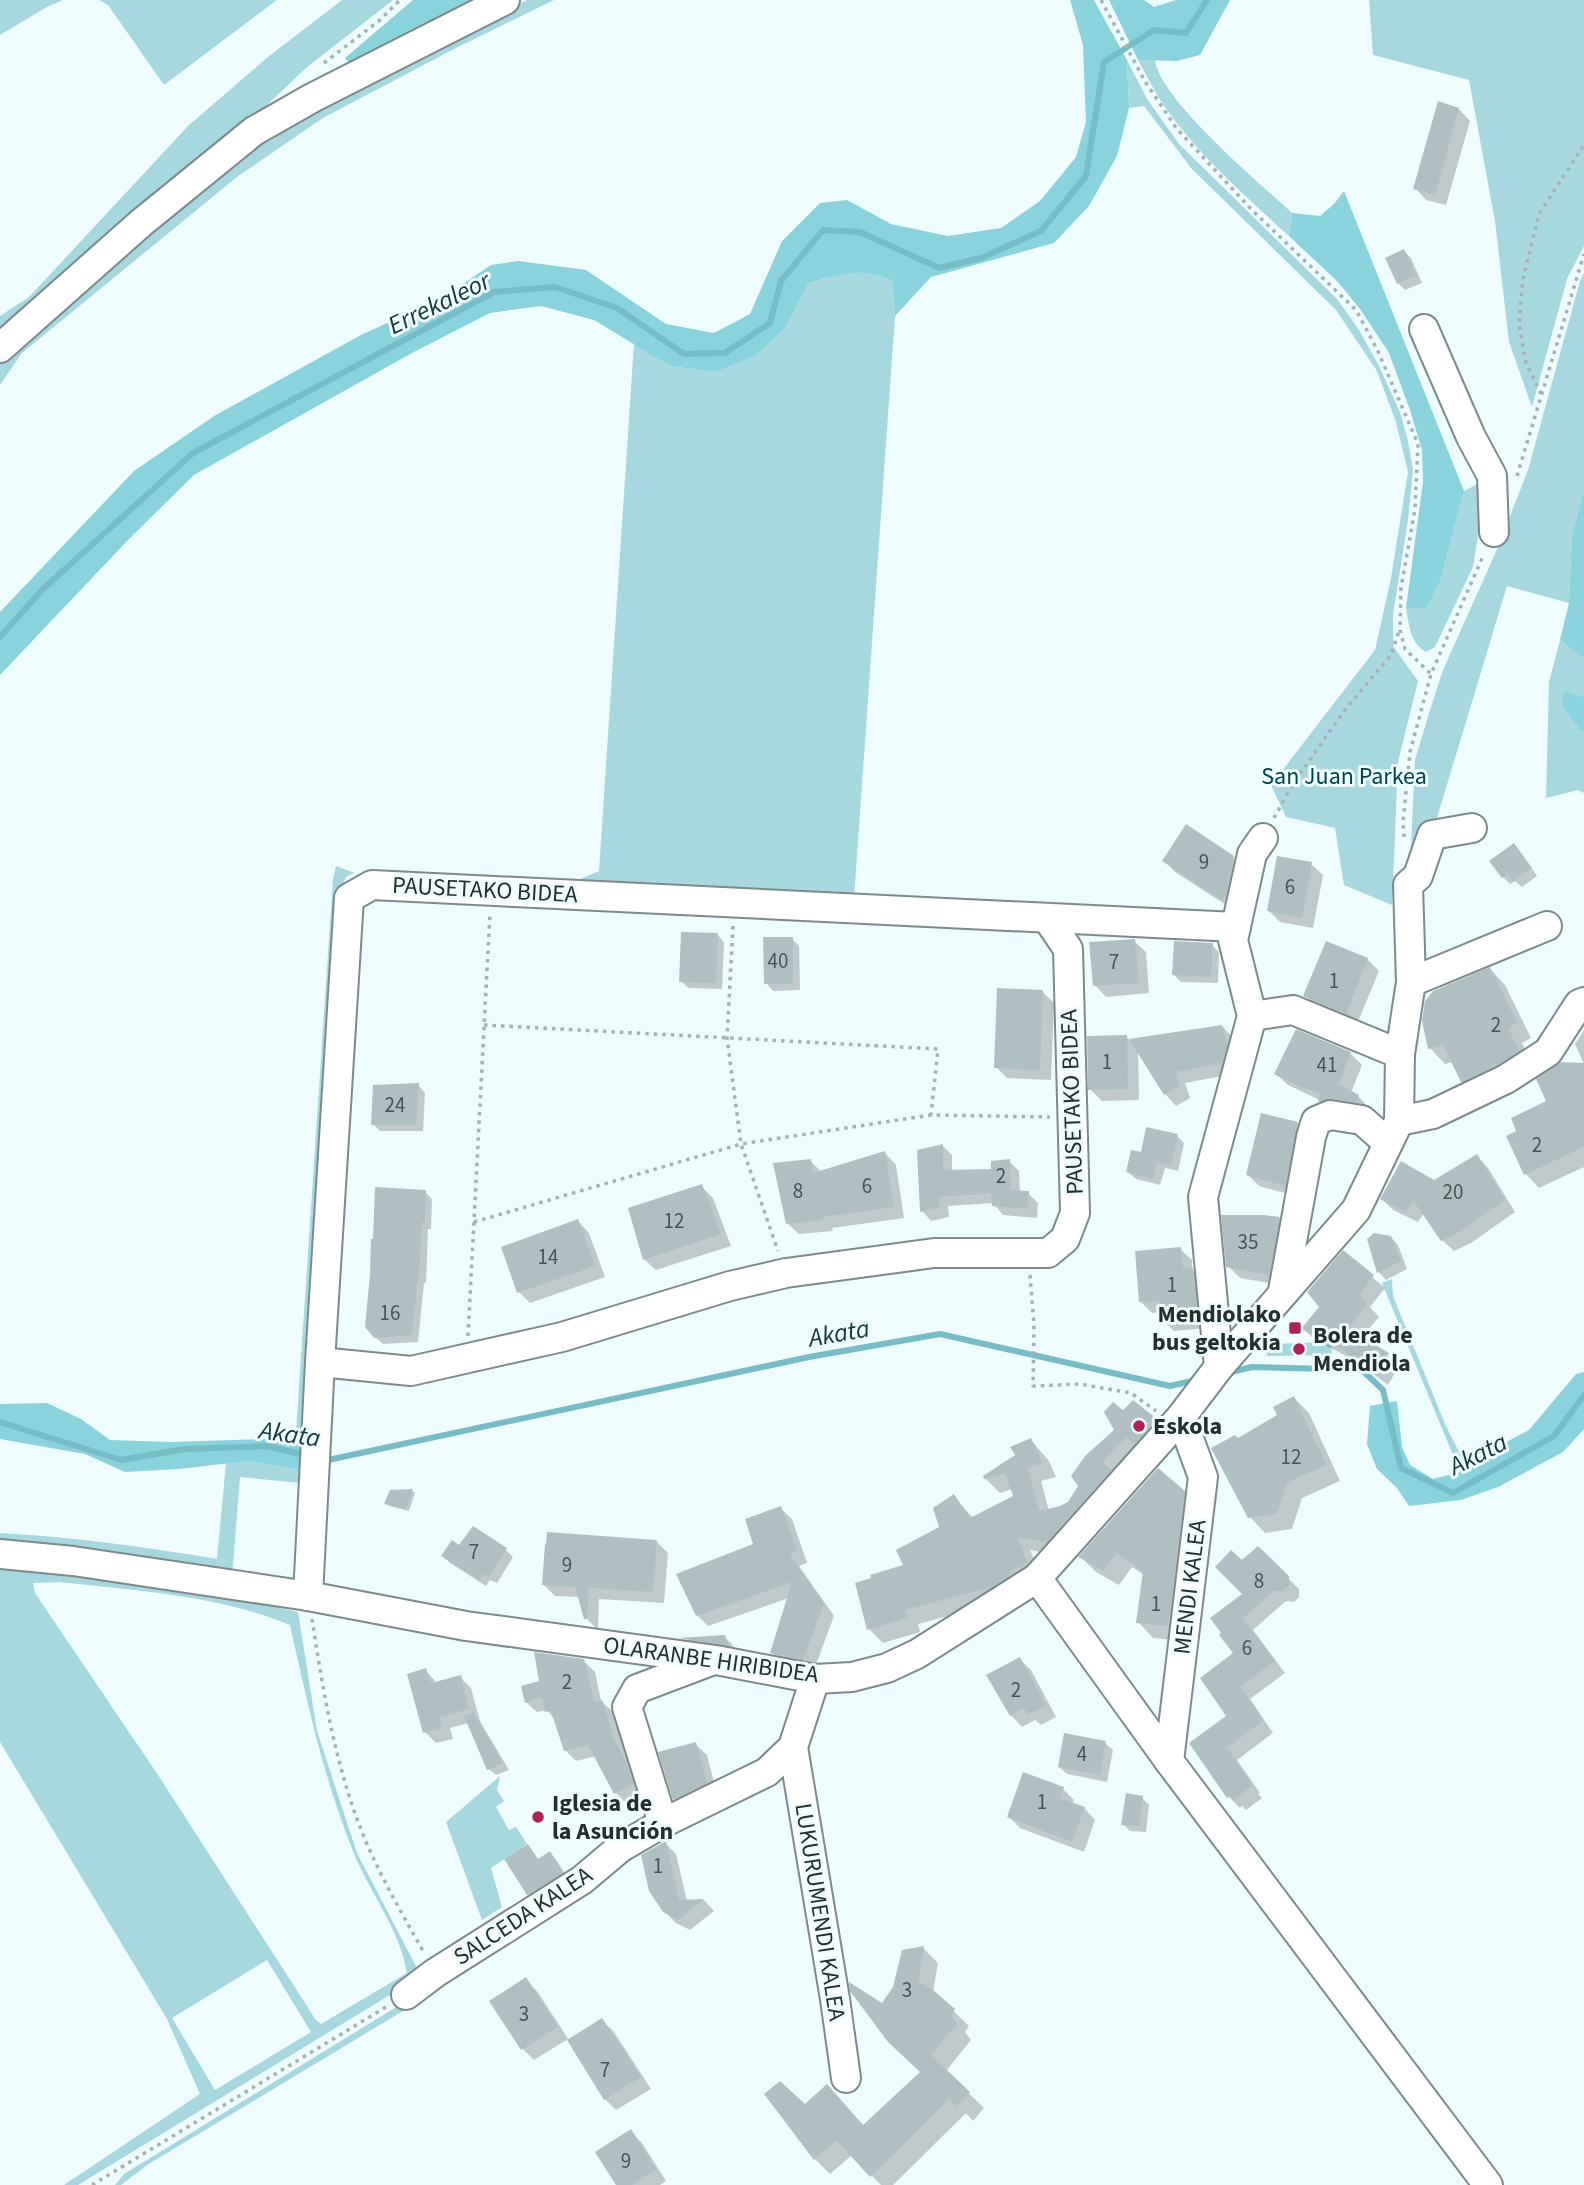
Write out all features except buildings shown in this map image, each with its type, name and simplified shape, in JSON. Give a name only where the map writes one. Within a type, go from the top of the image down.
[{"type":"street","points":[[0,348],[141,223],[254,131],[312,98],[505,0]]},
{"type":"street","points":[[1424,330],[1471,437],[1492,475],[1494,532]]},
{"type":"street","points":[[1393,1132],[1410,982],[1408,885],[1418,876],[1432,835],[1472,828]]},
{"type":"street","points":[[1220,1367],[1203,1197],[1252,1016],[1233,940],[1252,854],[1263,838]]},
{"type":"street","name":"PAUSETAKO BIDEA","points":[[309,1596],[320,1362],[349,898],[372,885],[1236,927]]},
{"type":"street","name":"PAUSETAKO BIDEA","points":[[320,1362],[411,1371],[562,1338],[730,1286],[786,1273],[934,1253],[1048,1253],[1065,1239],[1076,1213],[1068,948],[1047,918]]},
{"type":"street","points":[[1410,982],[1547,926]]},
{"type":"street","points":[[1282,1293],[1316,1121],[1330,1115],[1362,1120],[1393,1132],[1506,1079],[1548,1052],[1579,1004],[1584,1002]]},
{"type":"street","points":[[1252,1016],[1293,1010],[1400,1054]]},
{"type":"street","name":"OLARANBE HIRIBIDEA","points":[[0,1554],[73,1560],[309,1596],[466,1626],[716,1660],[815,1679],[852,1676],[887,1668],[917,1654],[1037,1578],[1178,1421],[1282,1293],[1356,1210],[1393,1132]]},
{"type":"street","name":"MENDI KALEA","points":[[1169,1761],[1203,1477],[1178,1421]]},
{"type":"street","points":[[1037,1578],[1169,1761],[1488,2185]]},
{"type":"street","points":[[663,1823],[627,1707],[637,1689],[716,1660]]},
{"type":"street","name":"SALCEDA KALEA","points":[[406,1995],[582,1880],[620,1848],[663,1823],[767,1773],[793,1747],[815,1679]]},
{"type":"street","name":"LUKURUMENDI KALEA","points":[[793,1747],[846,2078]]},
{"type":"path","points":[[1101,0],[1104,10],[1146,83],[1177,129],[1252,210],[1356,310],[1377,349],[1418,444],[1415,509],[1401,588],[1399,630],[1391,655],[1344,711],[1301,772],[1263,838]]},
{"type":"path","points":[[1541,396],[1525,360],[1520,322],[1523,279],[1539,214],[1584,145]]},
{"type":"path","points":[[1515,482],[1584,254]]},
{"type":"path","points":[[1405,847],[1403,822],[1410,752],[1430,674],[1494,532]]},
{"type":"path","points":[[1399,630],[1405,649],[1430,674]]},
{"type":"path","points":[[467,1359],[491,890]]},
{"type":"path","points":[[734,902],[727,1038],[741,1144],[786,1273]]},
{"type":"path","points":[[484,1025],[938,1049],[931,1115]]},
{"type":"path","points":[[474,1222],[741,1144],[931,1115],[1073,1117]]},
{"type":"path","points":[[1029,1253],[1034,1325],[1033,1386],[1079,1384],[1131,1393],[1178,1421]]},
{"type":"path","points":[[309,1596],[324,1694],[362,1831],[388,1889],[436,1973]]},
{"type":"path","points":[[95,2184],[406,1995]]},
{"type":"green space","points":[[0,0],[63,0],[0,35]]},
{"type":"green space","points":[[99,0],[277,0],[164,85],[108,5]]},
{"type":"green space","points":[[342,0],[393,0],[306,68],[0,338],[0,316],[29,297],[188,126],[268,57]]},
{"type":"green space","points":[[527,0],[554,0],[323,118],[237,177],[22,353],[0,385],[0,363],[119,257],[272,134],[355,88]]},
{"type":"green space","points":[[1369,0],[1584,0],[1584,246],[1567,279],[1532,407],[1509,342],[1495,221],[1469,80],[1373,55]]},
{"type":"green space","name":"San Juan Parkea","points":[[1127,60],[1147,99],[1179,144],[1337,299],[1359,330],[1400,412],[1413,470],[1393,615],[1393,646],[1418,681],[1398,762],[1392,905],[1344,885],[1335,828],[1286,817],[1271,785],[1375,650],[1391,578],[1408,472],[1396,422],[1377,371],[1336,310],[1192,169],[1144,106],[1129,108]]},
{"type":"green space","points":[[1138,60],[1155,60],[1161,77],[1192,118],[1292,213],[1289,236],[1190,140],[1162,103]]},
{"type":"green space","points":[[849,271],[878,273],[892,279],[895,316],[854,898],[571,883],[599,871],[634,343],[670,366],[715,372],[786,327],[809,283]]},
{"type":"green space","points":[[1584,273],[1584,489],[1572,535],[1569,603],[1507,586],[1436,821],[1410,867],[1415,760],[1443,670],[1498,547],[1528,470]]},
{"type":"green space","points":[[1487,479],[1473,567],[1435,647],[1426,652],[1413,639],[1406,608],[1427,608],[1441,579],[1464,491]]},
{"type":"green space","points":[[1560,640],[1584,659],[1584,697],[1564,691],[1581,731],[1584,732],[1584,793],[1578,790],[1546,798],[1549,682]]},
{"type":"green space","points":[[336,866],[355,873],[347,876],[341,887],[314,1343],[305,1435],[296,1432]]},
{"type":"green space","points":[[1392,1279],[1393,1296],[1445,1424],[1465,1464],[1460,1472],[1382,1283]]},
{"type":"green space","name":"Bolera de Mendiola","points":[[1331,1342],[1332,1355],[1267,1356],[1266,1344]]},
{"type":"green space","points":[[248,1461],[302,1470],[301,1483],[240,1477],[232,1578],[0,1543],[0,1533],[109,1543],[217,1559],[226,1463]]},
{"type":"green space","points":[[0,1561],[231,1598],[298,1612],[317,1731],[357,1853],[421,1976],[78,2185],[64,2185],[200,2094],[167,2019],[0,1742]],"holes":[[[60,1582],[206,1601],[235,1607],[290,1625],[333,1796],[360,1866],[398,1941],[407,1973],[321,2024],[316,2020],[158,1775],[35,1593],[33,1583]],[[267,1960],[311,2032],[215,2090],[172,2018]]]},
{"type":"green space","points":[[500,1776],[497,1790],[504,1801],[496,1807],[509,1830],[516,1827],[527,1844],[491,1868],[502,1907],[482,1920],[446,1822]]},
{"type":"green space","points":[[424,1990],[428,1996],[147,2165],[121,2185],[115,2185],[124,2174]]},
{"type":"shaded area","points":[[413,0],[488,0],[353,68],[345,58]]},
{"type":"shaded area","points":[[1070,0],[1094,0],[1127,60],[1129,108],[1117,156],[1089,206],[1054,243],[931,277],[895,316],[892,280],[860,272],[809,283],[786,327],[756,355],[715,372],[670,366],[594,320],[541,306],[490,313],[412,353],[194,475],[128,540],[0,675],[0,612],[134,471],[214,416],[361,335],[442,298],[491,265],[519,261],[586,270],[666,324],[714,333],[750,314],[782,241],[820,203],[847,200],[891,224],[948,236],[1001,228],[1040,201],[1076,157],[1086,122],[1083,45]]},
{"type":"shaded area","points":[[1109,0],[1144,0],[1154,7],[1176,0],[1230,0],[1200,55],[1177,61],[1138,60]]},
{"type":"shaded area","points":[[1344,191],[1464,491],[1441,579],[1427,608],[1406,608],[1423,482],[1422,450],[1389,353],[1360,309],[1337,281],[1289,236],[1292,213],[1320,216]]},
{"type":"shaded area","points":[[1584,489],[1584,659],[1560,640],[1569,603],[1572,535]]},
{"type":"shaded area","points":[[1564,691],[1584,697],[1584,732],[1562,704]]},
{"type":"shaded area","points":[[1584,1372],[1584,1429],[1563,1452],[1498,1487],[1461,1500],[1409,1506],[1397,1488],[1377,1469],[1367,1444],[1370,1406],[1397,1401],[1402,1447],[1410,1465],[1433,1479],[1460,1472],[1465,1464],[1529,1430],[1576,1374]]},
{"type":"shaded area","points":[[47,1403],[81,1419],[110,1440],[171,1442],[267,1439],[296,1432],[305,1435],[302,1470],[248,1461],[125,1472],[85,1454],[0,1439],[0,1404]]},
{"type":"waterway","name":"Errekaleor","points":[[0,637],[42,590],[193,453],[494,292],[555,287],[617,308],[684,354],[725,353],[770,323],[781,281],[823,230],[860,232],[939,268],[981,258],[1041,231],[1086,176],[1104,62],[1154,30],[1186,33],[1207,0]]},
{"type":"waterway","name":"Akata","points":[[323,1459],[809,1357],[940,1334],[1170,1386],[1196,1380]]},
{"type":"waterway","name":"Akata","points":[[1227,1373],[1252,1367],[1362,1370],[1383,1390],[1401,1468],[1453,1493],[1554,1436],[1584,1395]]},
{"type":"waterway","name":"Akata","points":[[0,1422],[121,1460],[185,1449],[267,1446],[309,1456]]},
{"type":"place","name":"Mendiolako bus geltokia","points":[[1295,1328]]},
{"type":"place","name":"Bolera de Mendiola","points":[[1299,1349]]},
{"type":"place","name":"Eskola","points":[[1139,1426]]},
{"type":"place","name":"Iglesia de la Asunción","points":[[538,1817]]}]
